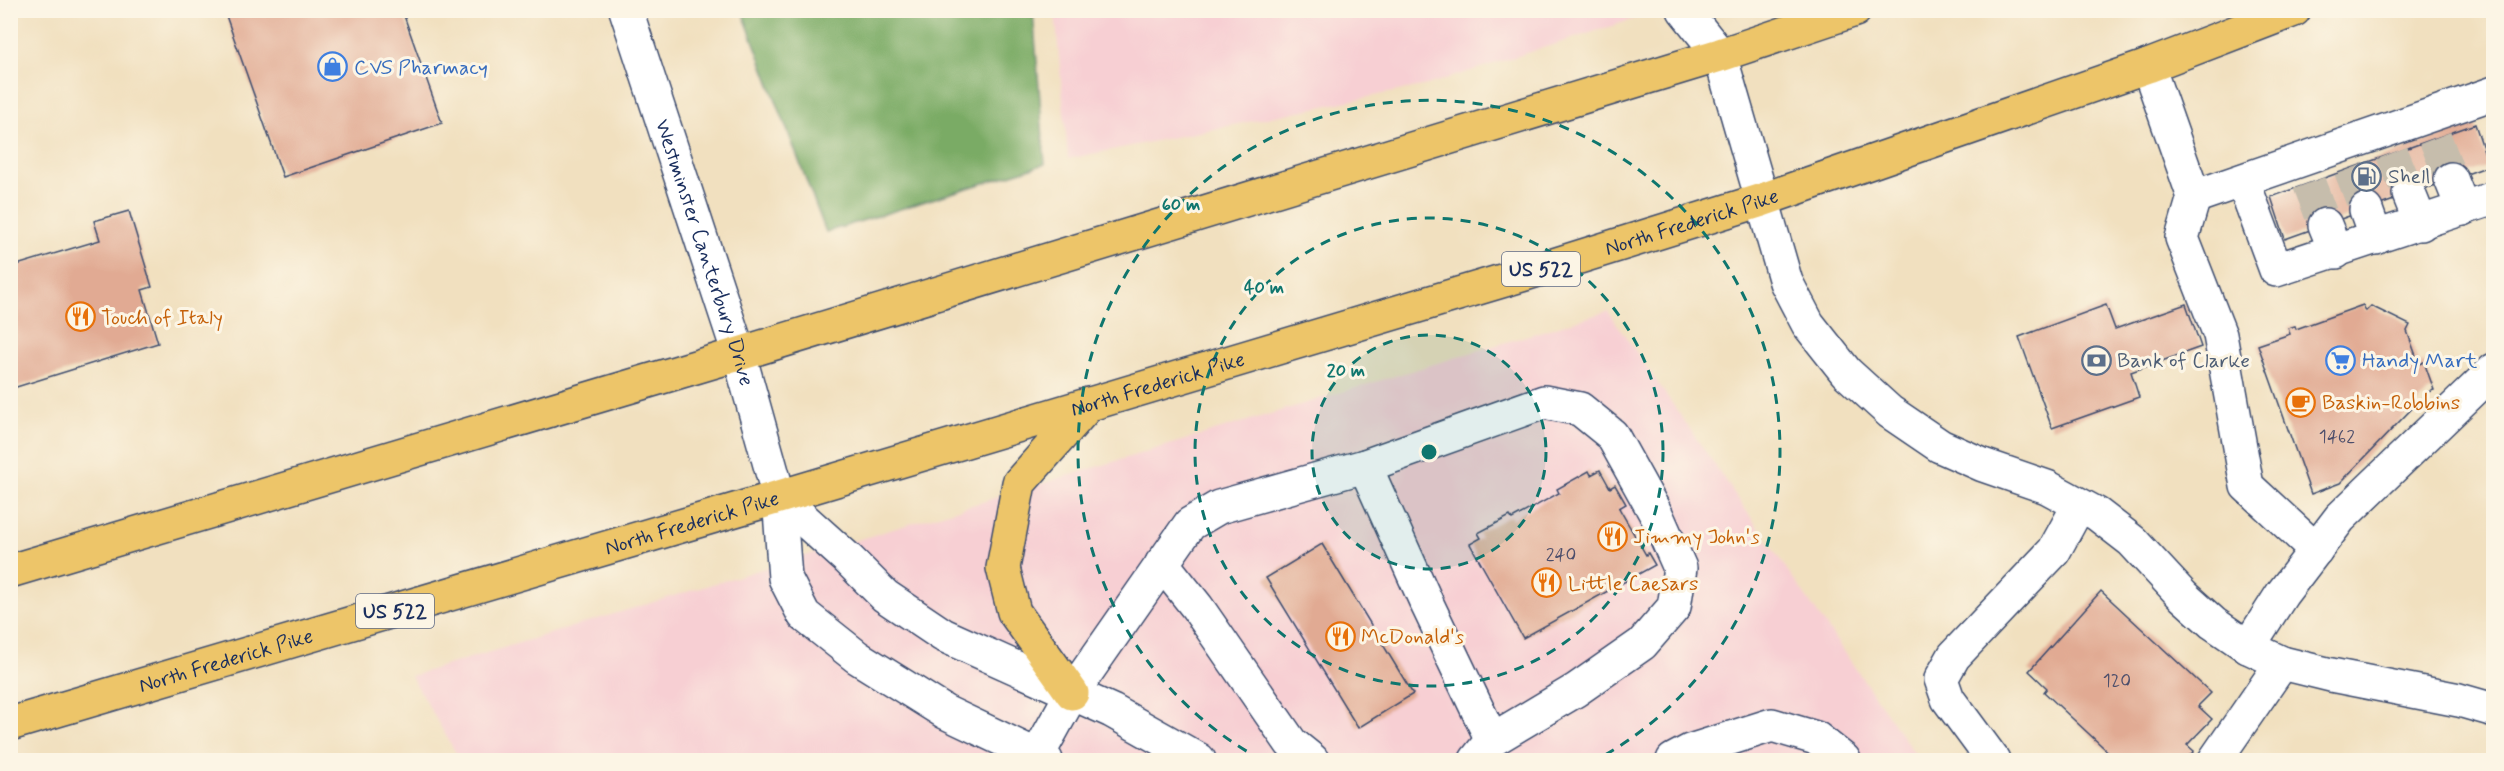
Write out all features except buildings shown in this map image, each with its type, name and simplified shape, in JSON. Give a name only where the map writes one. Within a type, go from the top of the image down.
[{"type":"main road","points":[[10,571],[739,354],[1720,56],[1855,10]]},
{"type":"main road","name":"North Frederick Pike","points":[[10,724],[779,497],[1762,200],[2148,66],[2294,10]]},
{"type":"main road","points":[[1072,693],[1014,612],[1003,568],[1019,483],[1089,404]]},
{"type":"street","name":"Westminster Canterbury Drive","points":[[626,10],[739,354],[779,497],[785,578],[804,615],[857,657],[945,712],[1039,759]]},
{"type":"street","points":[[1684,10],[1720,56],[1785,282],[1808,324],[1846,372],[1890,412],[1940,446],[1983,465],[2047,487],[2097,514],[2132,542],[2212,623],[2248,646],[2282,663],[2459,700],[2493,710]]},
{"type":"street","points":[[2148,66],[2194,197],[2182,238],[2220,335],[2247,486],[2316,550]]},
{"type":"street","points":[[2194,197],[2243,182],[2304,172],[2431,127],[2492,96]]},
{"type":"street","points":[[2243,182],[2276,270],[2331,238],[2457,194],[2493,198]]},
{"type":"street","points":[[2248,646],[2282,594],[2355,503],[2493,370]]},
{"type":"street","points":[[1039,759],[1072,693],[1190,524],[1219,507],[1365,466],[1544,402],[1580,409],[1612,435],[1657,516],[1680,568],[1674,607],[1642,644],[1484,751],[1428,606],[1365,466]]},
{"type":"street","points":[[779,497],[885,596],[943,635],[1112,711],[1199,760]]},
{"type":"street","points":[[1993,760],[1948,699],[1941,679],[1954,656],[2054,551],[2079,504]]},
{"type":"street","points":[[1162,563],[1197,607],[1291,743],[1312,760]]},
{"type":"street","points":[[2215,760],[2282,663]]},
{"type":"street","points":[[1674,760],[1690,751],[1772,725],[1816,738],[1844,760]]},
{"type":"shaded area","points":[[1055,10],[1659,11],[1427,85],[1068,159]]},
{"type":"shaded area","points":[[1608,311],[1919,760],[460,760],[411,676]]},
{"type":"green space","points":[[742,11],[1033,11],[1045,164],[826,232]]},
{"type":"tunnel","points":[[2435,138],[2451,179]]},
{"type":"tunnel","points":[[2392,153],[2409,194]]},
{"type":"tunnel","points":[[2350,169],[2366,210]]},
{"type":"tunnel","points":[[2309,183],[2325,225]]},
{"type":"place","name":"CVS Pharmacy","points":[[333,67]]},
{"type":"place","name":"Shell","points":[[2367,176]]},
{"type":"place","name":"Touch of Italy","points":[[80,317]]},
{"type":"place","name":"Bank of Clarke","points":[[2096,360]]},
{"type":"place","name":"Handy Mart","points":[[2341,360]]},
{"type":"place","name":"Baskin-Robbins","points":[[2301,402]]},
{"type":"place","name":"Jimmy John's","points":[[1612,536]]},
{"type":"place","name":"Little Caesars","points":[[1547,583]]},
{"type":"place","name":"McDonald's","points":[[1340,636]]}]
